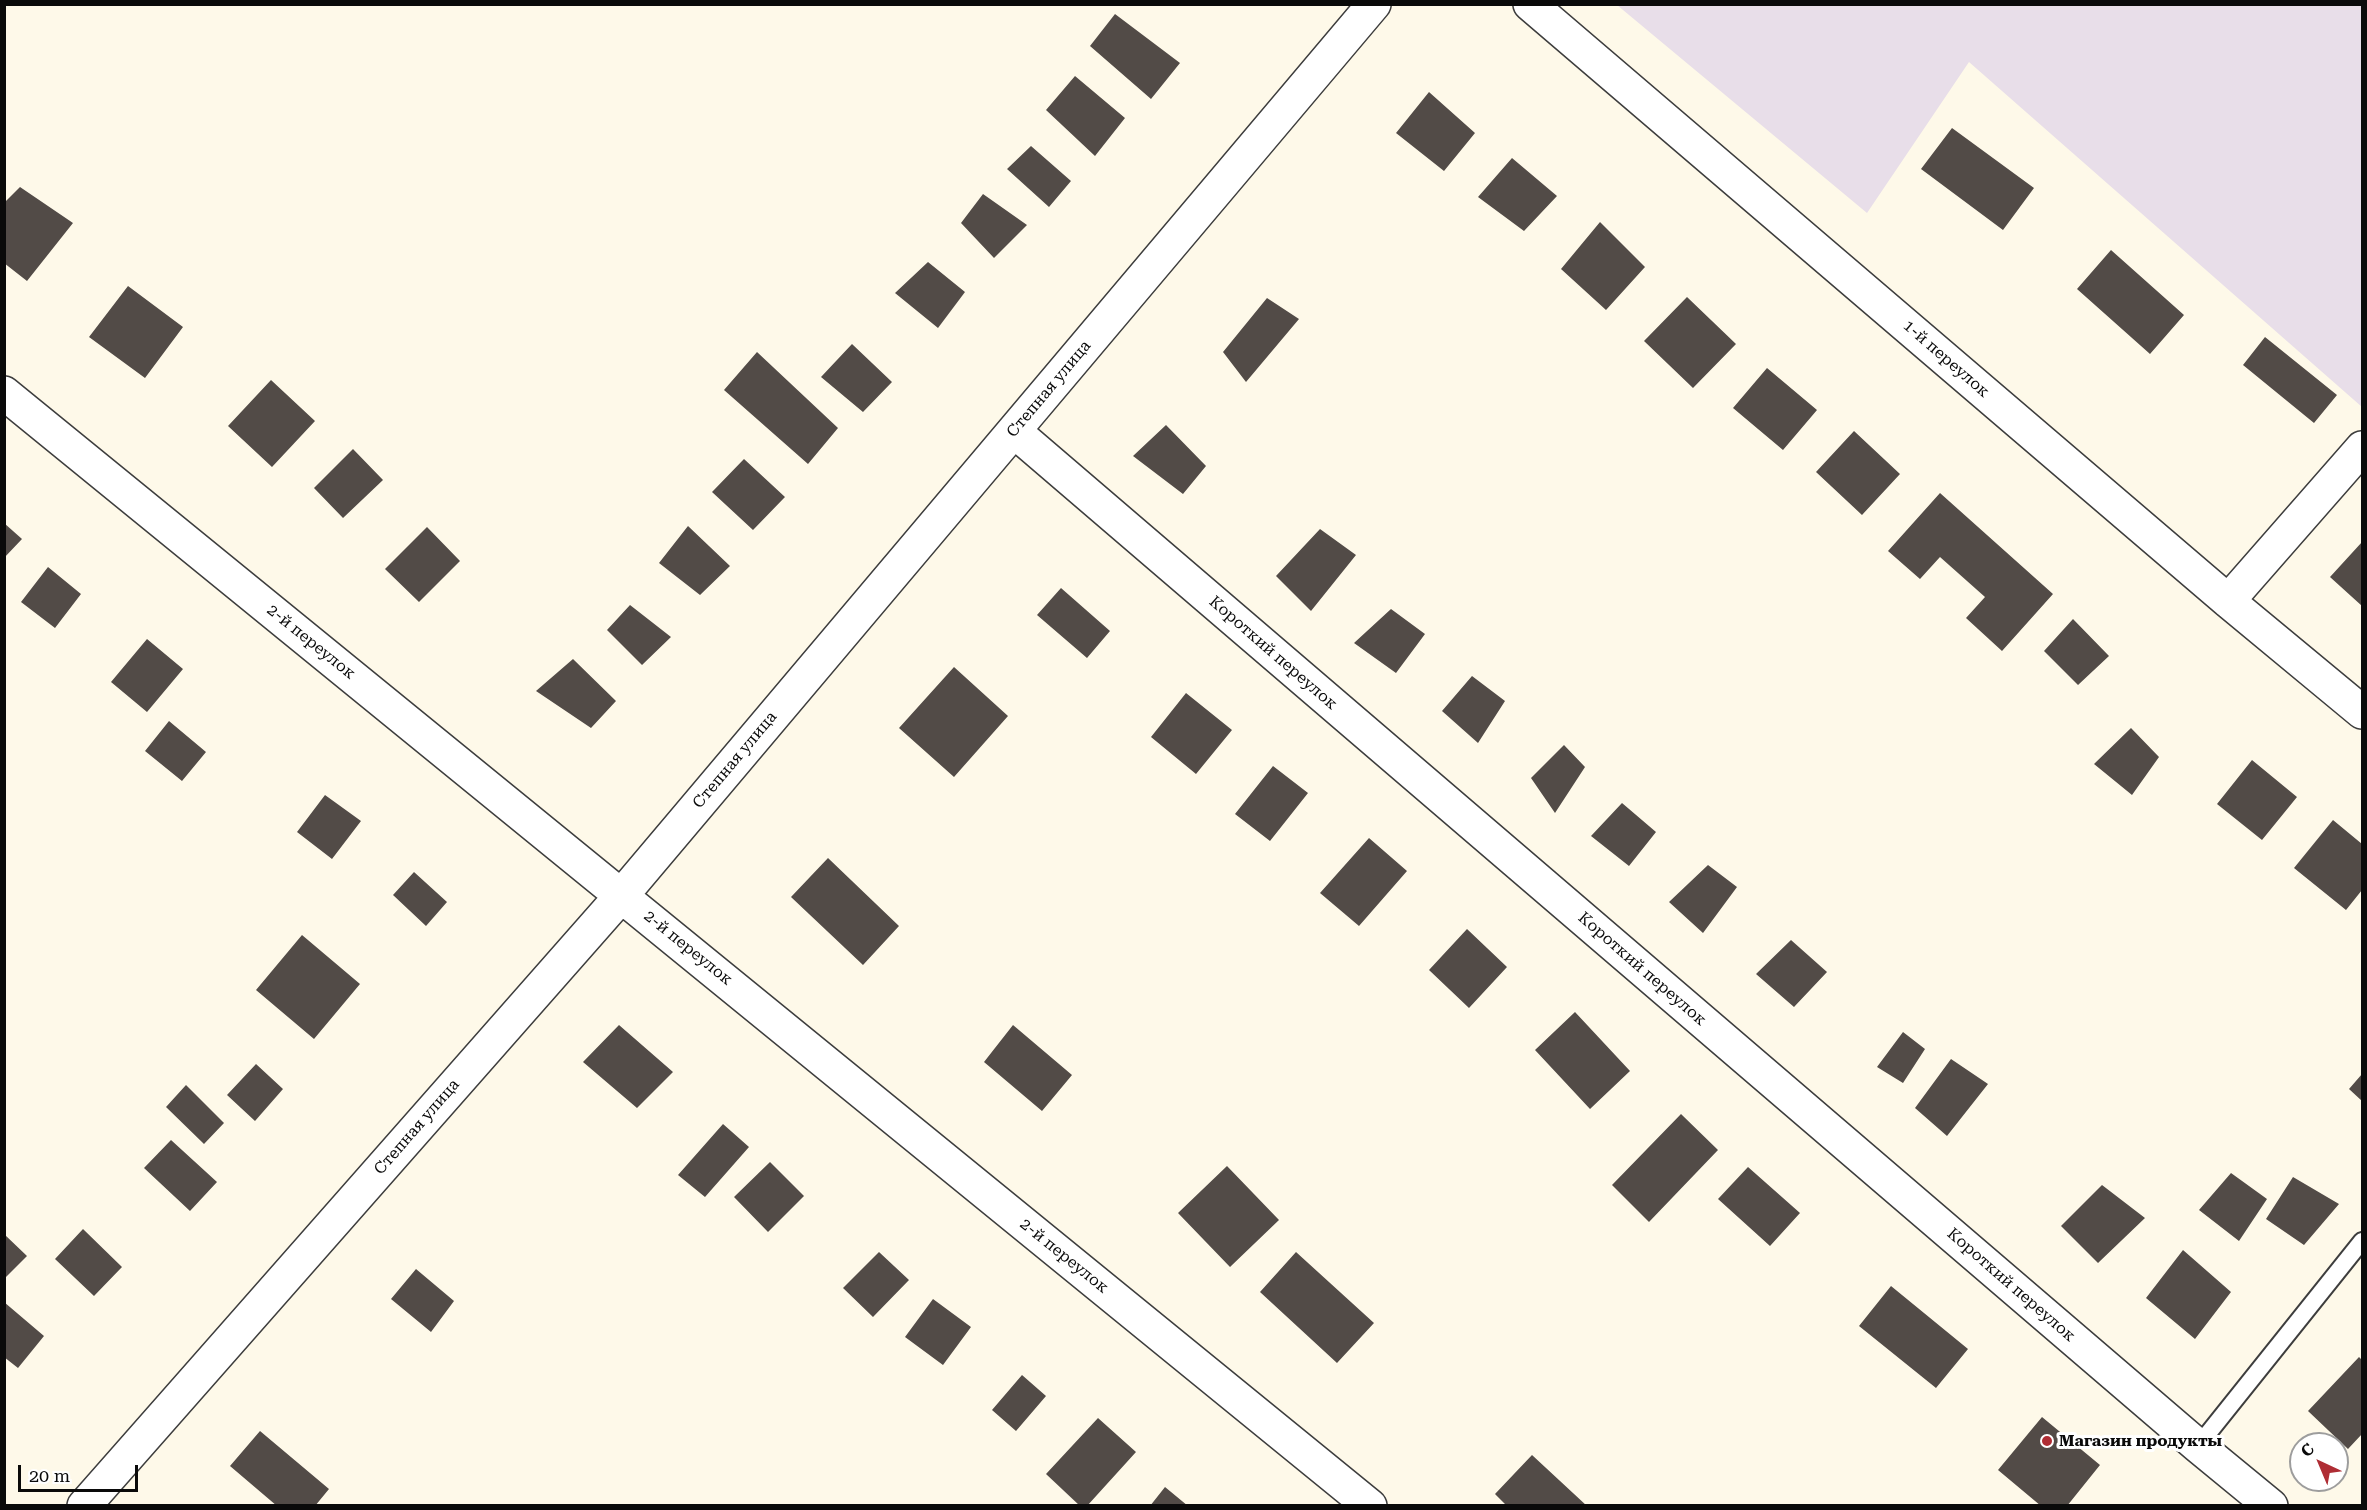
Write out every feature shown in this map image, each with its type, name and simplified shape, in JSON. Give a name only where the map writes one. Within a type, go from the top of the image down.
[{"type":"street","name":"Степная улица","points":[[99,1501],[622,895],[1374,4]]},
{"type":"street","name":"1-й переулок","points":[[1530,4],[2228,601],[2362,712]]},
{"type":"street","name":"2-й переулок","points":[[4,393],[1370,1506]]},
{"type":"street","name":"Короткий переулок","points":[[1014,431],[2198,1446],[2271,1506]]},
{"type":"street","points":[[2228,601],[2362,448]]},
{"type":"lane","points":[[2198,1446],[2362,1241]]},
{"type":"shaded area","points":[[1617,5],[2362,5],[2362,407],[1969,62],[1867,213]]},
{"type":"building","points":[[1115,14],[1180,63],[1151,99],[1090,46]]},
{"type":"building","points":[[1075,76],[1125,118],[1095,156],[1046,110]]},
{"type":"building","points":[[1429,92],[1475,133],[1444,171],[1396,133]]},
{"type":"building","points":[[1952,128],[2034,188],[2003,230],[1921,169]]},
{"type":"building","points":[[1031,146],[1071,181],[1049,207],[1007,169]]},
{"type":"building","points":[[1512,158],[1557,196],[1524,231],[1478,197]]},
{"type":"building","points":[[20,187],[73,223],[27,281],[4,263],[4,203]]},
{"type":"building","points":[[983,194],[1027,225],[994,258],[961,223]]},
{"type":"building","points":[[1600,222],[1645,267],[1606,310],[1561,269]]},
{"type":"building","points":[[2111,250],[2184,315],[2150,354],[2077,289]]},
{"type":"building","points":[[928,262],[965,292],[938,328],[895,293]]},
{"type":"building","points":[[128,286],[183,327],[145,378],[89,337]]},
{"type":"building","points":[[1687,297],[1736,344],[1693,388],[1644,341]]},
{"type":"building","points":[[1267,298],[1299,319],[1246,382],[1223,352]]},
{"type":"building","points":[[2265,337],[2337,395],[2314,423],[2243,365]]},
{"type":"building","points":[[852,344],[892,382],[863,412],[821,377]]},
{"type":"building","points":[[757,352],[838,428],[808,464],[724,390]]},
{"type":"building","points":[[1767,368],[1817,410],[1783,450],[1733,408]]},
{"type":"building","points":[[271,380],[315,421],[272,467],[228,426]]},
{"type":"building","points":[[1166,425],[1206,466],[1183,494],[1133,456]]},
{"type":"building","points":[[1854,431],[1900,474],[1862,515],[1816,472]]},
{"type":"building","points":[[353,449],[383,480],[343,518],[314,488]]},
{"type":"building","points":[[744,459],[785,497],[753,530],[712,492]]},
{"type":"building","points":[[1940,493],[2053,594],[2002,651],[1966,618],[1985,597],[1940,557],[1920,579],[1888,551]]},
{"type":"building","points":[[4,523],[22,539],[4,558]]},
{"type":"building","points":[[688,526],[730,566],[700,595],[659,563]]},
{"type":"building","points":[[427,527],[460,561],[419,602],[385,569]]},
{"type":"building","points":[[1320,529],[1356,555],[1311,611],[1276,576]]},
{"type":"building","points":[[2362,542],[2362,606],[2330,577]]},
{"type":"building","points":[[48,567],[81,594],[55,628],[21,602]]},
{"type":"building","points":[[1061,588],[1110,631],[1087,658],[1037,615]]},
{"type":"building","points":[[630,605],[671,637],[642,665],[607,630]]},
{"type":"building","points":[[1391,609],[1425,634],[1396,673],[1354,643]]},
{"type":"building","points":[[2073,619],[2109,656],[2078,685],[2044,651]]},
{"type":"building","points":[[147,639],[183,669],[147,712],[111,682]]},
{"type":"building","points":[[573,659],[616,701],[591,728],[536,691]]},
{"type":"building","points":[[954,667],[1008,716],[954,777],[899,728]]},
{"type":"building","points":[[1472,676],[1505,701],[1478,743],[1442,711]]},
{"type":"building","points":[[1186,693],[1232,730],[1196,774],[1151,737]]},
{"type":"building","points":[[169,721],[206,752],[182,781],[145,751]]},
{"type":"building","points":[[2131,728],[2159,757],[2132,795],[2094,764]]},
{"type":"building","points":[[1564,745],[1585,767],[1555,813],[1531,778]]},
{"type":"building","points":[[2252,760],[2297,797],[2262,840],[2217,804]]},
{"type":"building","points":[[1273,766],[1308,793],[1270,841],[1235,814]]},
{"type":"building","points":[[325,795],[361,821],[332,859],[297,832]]},
{"type":"building","points":[[1622,803],[1656,832],[1629,866],[1591,836]]},
{"type":"building","points":[[2333,820],[2362,844],[2362,890],[2346,910],[2294,868]]},
{"type":"building","points":[[1369,838],[1407,871],[1359,926],[1320,893]]},
{"type":"building","points":[[828,858],[899,926],[863,965],[791,897]]},
{"type":"building","points":[[1708,865],[1737,887],[1703,933],[1669,902]]},
{"type":"building","points":[[414,872],[447,902],[426,926],[393,895]]},
{"type":"building","points":[[1467,929],[1507,967],[1469,1008],[1429,970]]},
{"type":"building","points":[[302,935],[360,984],[314,1039],[256,990]]},
{"type":"building","points":[[1791,940],[1827,972],[1794,1007],[1756,974]]},
{"type":"building","points":[[1575,1012],[1630,1071],[1590,1109],[1535,1050]]},
{"type":"building","points":[[619,1025],[673,1072],[637,1108],[583,1062]]},
{"type":"building","points":[[1013,1025],[1072,1075],[1042,1111],[984,1062]]},
{"type":"building","points":[[1903,1032],[1925,1049],[1903,1083],[1877,1067]]},
{"type":"building","points":[[1951,1059],[1988,1084],[1947,1136],[1915,1108]]},
{"type":"building","points":[[256,1064],[283,1089],[255,1121],[227,1095]]},
{"type":"building","points":[[2362,1074],[2362,1101],[2349,1089]]},
{"type":"building","points":[[186,1085],[224,1123],[204,1144],[166,1107]]},
{"type":"building","points":[[1681,1114],[1718,1150],[1649,1222],[1612,1185]]},
{"type":"building","points":[[723,1124],[749,1147],[705,1197],[678,1175]]},
{"type":"building","points":[[171,1140],[217,1182],[190,1211],[144,1168]]},
{"type":"building","points":[[770,1162],[804,1196],[768,1232],[734,1197]]},
{"type":"building","points":[[1227,1166],[1279,1220],[1230,1267],[1178,1213]]},
{"type":"building","points":[[1748,1167],[1800,1213],[1770,1246],[1718,1199]]},
{"type":"building","points":[[2231,1173],[2267,1199],[2239,1241],[2199,1210]]},
{"type":"building","points":[[2293,1177],[2339,1204],[2304,1245],[2266,1219]]},
{"type":"building","points":[[2102,1185],[2145,1218],[2098,1263],[2061,1226]]},
{"type":"building","points":[[83,1229],[122,1267],[94,1296],[55,1259]]},
{"type":"building","points":[[4,1234],[27,1256],[4,1279]]},
{"type":"building","points":[[2183,1250],[2231,1292],[2195,1339],[2146,1298]]},
{"type":"building","points":[[879,1252],[909,1280],[873,1317],[843,1288]]},
{"type":"building","points":[[1296,1252],[1374,1323],[1337,1363],[1260,1292]]},
{"type":"building","points":[[416,1269],[454,1301],[431,1332],[391,1299]]},
{"type":"building","points":[[1891,1286],[1968,1349],[1936,1388],[1859,1326]]},
{"type":"building","points":[[933,1299],[971,1327],[943,1365],[905,1337]]},
{"type":"building","points":[[4,1302],[44,1336],[18,1368],[4,1357]]},
{"type":"building","points":[[2359,1357],[2362,1360],[2362,1434],[2349,1448],[2349,1432],[2330,1432],[2308,1411]]},
{"type":"building","points":[[1022,1375],[1046,1396],[1016,1431],[992,1410]]},
{"type":"building","name":"Магазин продукты","points":[[2042,1417],[2100,1465],[2067,1506],[2041,1506],[1998,1470]]},
{"type":"building","points":[[1098,1418],[1136,1452],[1087,1506],[1080,1506],[1046,1474]]},
{"type":"building","points":[[260,1431],[329,1489],[315,1506],[277,1506],[230,1466]]},
{"type":"building","points":[[1532,1455],[1587,1506],[1507,1506],[1495,1494]]},
{"type":"building","points":[[1165,1487],[1188,1506],[1150,1506]]},
{"type":"place","name":"Магазин продукты","points":[[2047,1441]]}]
